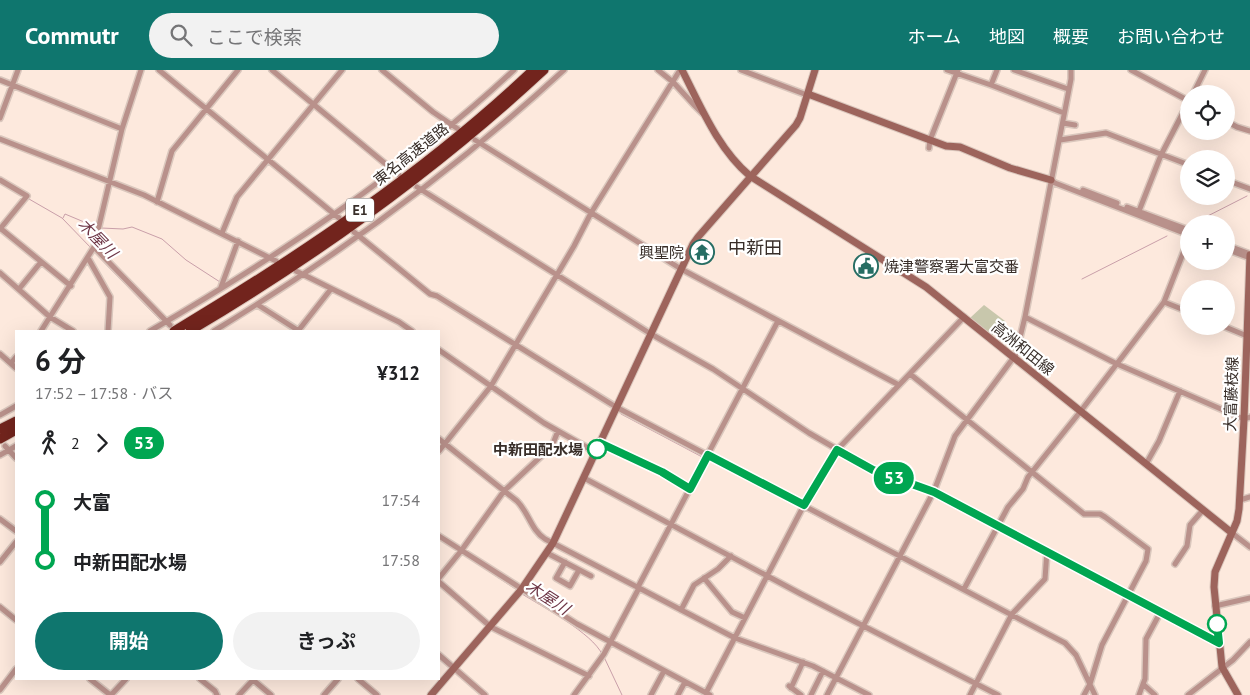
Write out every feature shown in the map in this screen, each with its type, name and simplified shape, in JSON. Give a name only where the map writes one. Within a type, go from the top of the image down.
[{"type":"highway","name":"東名高速道路","points":[[167,325],[289,259],[370,203],[453,139],[533,70]]},
{"type":"highway","name":"東名高速道路","points":[[192,330],[295,266],[405,188],[493,117],[544,70]]},
{"type":"highway","points":[[0,430],[15,422]]},
{"type":"highway","points":[[5,445],[15,431]]},
{"type":"main road","name":"高洲和田線","points":[[681,70],[704,114],[729,154],[750,176],[913,278],[964,317],[1232,534]]},
{"type":"main road","points":[[431,695],[520,591],[553,544],[698,236],[796,125],[808,95],[815,70]]},
{"type":"main road","points":[[808,95],[929,144],[960,147],[1010,168],[1051,180]]},
{"type":"main road","name":"大富藤枝線","points":[[1232,534],[1237,521],[1240,500],[1247,418],[1247,336],[1250,256]]},
{"type":"main road","points":[[1232,534],[1216,572],[1214,587],[1222,667],[1238,695]]},
{"type":"street","points":[[0,118],[18,70]]},
{"type":"street","points":[[43,330],[93,248],[122,129],[141,70]]},
{"type":"street","points":[[158,70],[336,216]]},
{"type":"street","points":[[157,202],[172,151],[238,70]]},
{"type":"street","points":[[272,70],[399,175]]},
{"type":"street","points":[[222,233],[236,196],[342,70]]},
{"type":"street","points":[[382,70],[433,112],[458,129]]},
{"type":"street","points":[[153,330],[167,325],[221,287],[336,216],[452,125],[514,70]]},
{"type":"street","points":[[216,330],[258,305],[360,236],[420,188],[481,144],[564,70]]},
{"type":"street","points":[[658,70],[673,82],[704,114]]},
{"type":"street","points":[[440,450],[491,386],[557,275],[591,213],[681,70]]},
{"type":"street","points":[[741,70],[808,95]]},
{"type":"street","points":[[947,70],[957,72],[1064,113]]},
{"type":"street","points":[[991,86],[997,70]]},
{"type":"street","points":[[1014,70],[1068,89]]},
{"type":"street","points":[[827,695],[934,492],[955,436],[1015,358],[1025,317],[1060,140],[1071,70]]},
{"type":"street","points":[[1132,70],[1189,101],[1160,155],[1139,211]]},
{"type":"street","points":[[1198,85],[1205,70]]},
{"type":"street","points":[[929,144],[957,72]]},
{"type":"street","points":[[0,80],[122,129]]},
{"type":"street","points":[[1062,123],[1074,125]]},
{"type":"street","points":[[1235,126],[1250,131]]},
{"type":"street","points":[[1060,140],[1106,133],[1180,163]]},
{"type":"street","points":[[0,139],[110,181],[222,233],[276,261]]},
{"type":"street","points":[[475,140],[681,269],[899,384]]},
{"type":"street","points":[[0,180],[26,197],[0,228],[71,286]]},
{"type":"street","points":[[1051,180],[1180,227]]},
{"type":"street","points":[[1051,180],[1180,232]]},
{"type":"street","points":[[1235,183],[1250,189]]},
{"type":"street","points":[[420,188],[651,334],[713,369],[837,450],[873,470],[934,492],[1219,643]]},
{"type":"street","points":[[354,232],[430,294],[437,296],[616,407],[1065,643],[1072,649],[1095,695]]},
{"type":"street","points":[[221,287],[238,242]]},
{"type":"street","points":[[93,248],[167,325]]},
{"type":"street","points":[[1235,249],[1250,256]]},
{"type":"street","points":[[1235,252],[1250,256]]},
{"type":"street","points":[[88,258],[110,297],[108,330]]},
{"type":"street","points":[[964,589],[1008,507],[1024,489],[1032,471],[1080,412],[1164,302],[1180,260]]},
{"type":"street","points":[[19,289],[41,262]]},
{"type":"street","points":[[296,271],[399,322],[411,330]]},
{"type":"street","points":[[0,273],[50,317],[71,330]]},
{"type":"street","points":[[299,330],[331,289]]},
{"type":"street","points":[[1164,302],[1180,308]]},
{"type":"street","points":[[258,305],[296,330]]},
{"type":"street","points":[[440,537],[520,591],[610,643],[708,694],[734,639],[804,505],[837,450],[964,317]]},
{"type":"street","points":[[1025,317],[1117,364],[1247,418]]},
{"type":"street","points":[[574,695],[600,661],[610,643],[778,321]]},
{"type":"street","points":[[1235,331],[1247,336]]},
{"type":"street","points":[[440,351],[558,431],[596,452]]},
{"type":"street","points":[[1,357],[15,367]]},
{"type":"street","points":[[11,363],[15,358]]},
{"type":"street","points":[[910,374],[1084,514],[1100,514],[1148,550],[1146,561],[1102,645],[1090,684],[1084,695]]},
{"type":"street","points":[[1146,464],[1159,441],[1180,391]]},
{"type":"street","points":[[0,415],[15,407]]},
{"type":"street","points":[[440,577],[504,491],[552,446],[558,431]]},
{"type":"street","points":[[440,441],[521,505],[539,535],[553,544],[734,639],[822,672],[869,695]]},
{"type":"street","points":[[600,443],[662,472],[690,489]]},
{"type":"street","points":[[0,455],[5,445],[15,457]]},
{"type":"street","points":[[584,478],[998,695]]},
{"type":"street","points":[[1240,500],[1250,497]]},
{"type":"street","points":[[1175,564],[1187,546],[1190,525],[1202,510]]},
{"type":"street","points":[[0,519],[15,530]]},
{"type":"street","points":[[1232,534],[1250,547]]},
{"type":"street","points":[[0,562],[15,543]]},
{"type":"street","points":[[0,551],[6,555]]},
{"type":"street","points":[[970,695],[1012,614],[1043,582],[1047,551]]},
{"type":"street","points":[[547,553],[591,576]]},
{"type":"street","points":[[681,610],[694,585],[718,569],[731,556]]},
{"type":"street","points":[[565,562],[556,578],[570,586],[579,570]]},
{"type":"street","points":[[704,578],[732,612],[745,618]]},
{"type":"street","points":[[440,583],[490,627],[589,676]]},
{"type":"street","points":[[1215,606],[1250,598]]},
{"type":"street","points":[[0,607],[15,619]]},
{"type":"street","points":[[1140,695],[1145,679],[1146,639],[1161,611]]},
{"type":"street","points":[[1188,695],[1250,642]]},
{"type":"street","points":[[440,656],[486,695]]},
{"type":"street","points":[[801,695],[790,687],[802,664]]},
{"type":"street","points":[[0,690],[15,671]]},
{"type":"street","points":[[651,695],[664,671]]},
{"type":"street","points":[[811,695],[822,672]]},
{"type":"street","points":[[91,680],[109,694],[112,694],[125,680]]},
{"type":"street","points":[[201,680],[215,691],[217,695]]},
{"type":"street","points":[[240,695],[252,680]]},
{"type":"street","points":[[254,680],[271,695]]},
{"type":"street","points":[[324,695],[337,680]]},
{"type":"street","points":[[359,680],[377,695]]},
{"type":"street","points":[[678,695],[685,682]]},
{"type":"street","points":[[1144,684],[1155,695]]},
{"type":"green space","points":[[984,305],[1005,321],[992,336],[970,318]]},
{"type":"waterway","points":[[1210,215],[1247,196]]},
{"type":"waterway","name":"木屋川","points":[[29,199],[62,218],[92,249]]},
{"type":"waterway","points":[[63,218],[65,214],[96,227]]},
{"type":"waterway","points":[[101,228],[123,229],[132,227],[162,239],[186,260],[220,282]]},
{"type":"waterway","points":[[1082,279],[1167,236]]},
{"type":"waterway","name":"木屋川","points":[[94,252],[161,321]]},
{"type":"waterway","points":[[621,414],[704,458]]},
{"type":"waterway","points":[[446,448],[457,456]]},
{"type":"waterway","points":[[708,459],[800,507]]},
{"type":"waterway","points":[[803,509],[897,558]]},
{"type":"waterway","points":[[528,523],[534,532]]},
{"type":"waterway","name":"木屋川","points":[[464,555],[517,590]]},
{"type":"waterway","points":[[901,560],[935,578]]},
{"type":"waterway","name":"木屋川","points":[[522,594],[578,629],[597,646],[602,654]]},
{"type":"waterway","name":"木屋川","points":[[604,657],[622,695]]},
{"type":"waterway","points":[[1089,688],[1092,695]]},
{"type":"bus line","name":"53","points":[[597,449],[600,443],[662,472],[690,489],[708,455],[804,505],[837,450],[873,470],[934,492],[1219,643],[1217,624]]},
{"type":"place","name":"興聖院","points":[[702,252]]},
{"type":"place","name":"焼津警察署大富交番","points":[[866,266]]},
{"type":"place","name":"中新田配水場","points":[[597,449]]},
{"type":"district","name":"中新田","points":[[755,247]]}]
